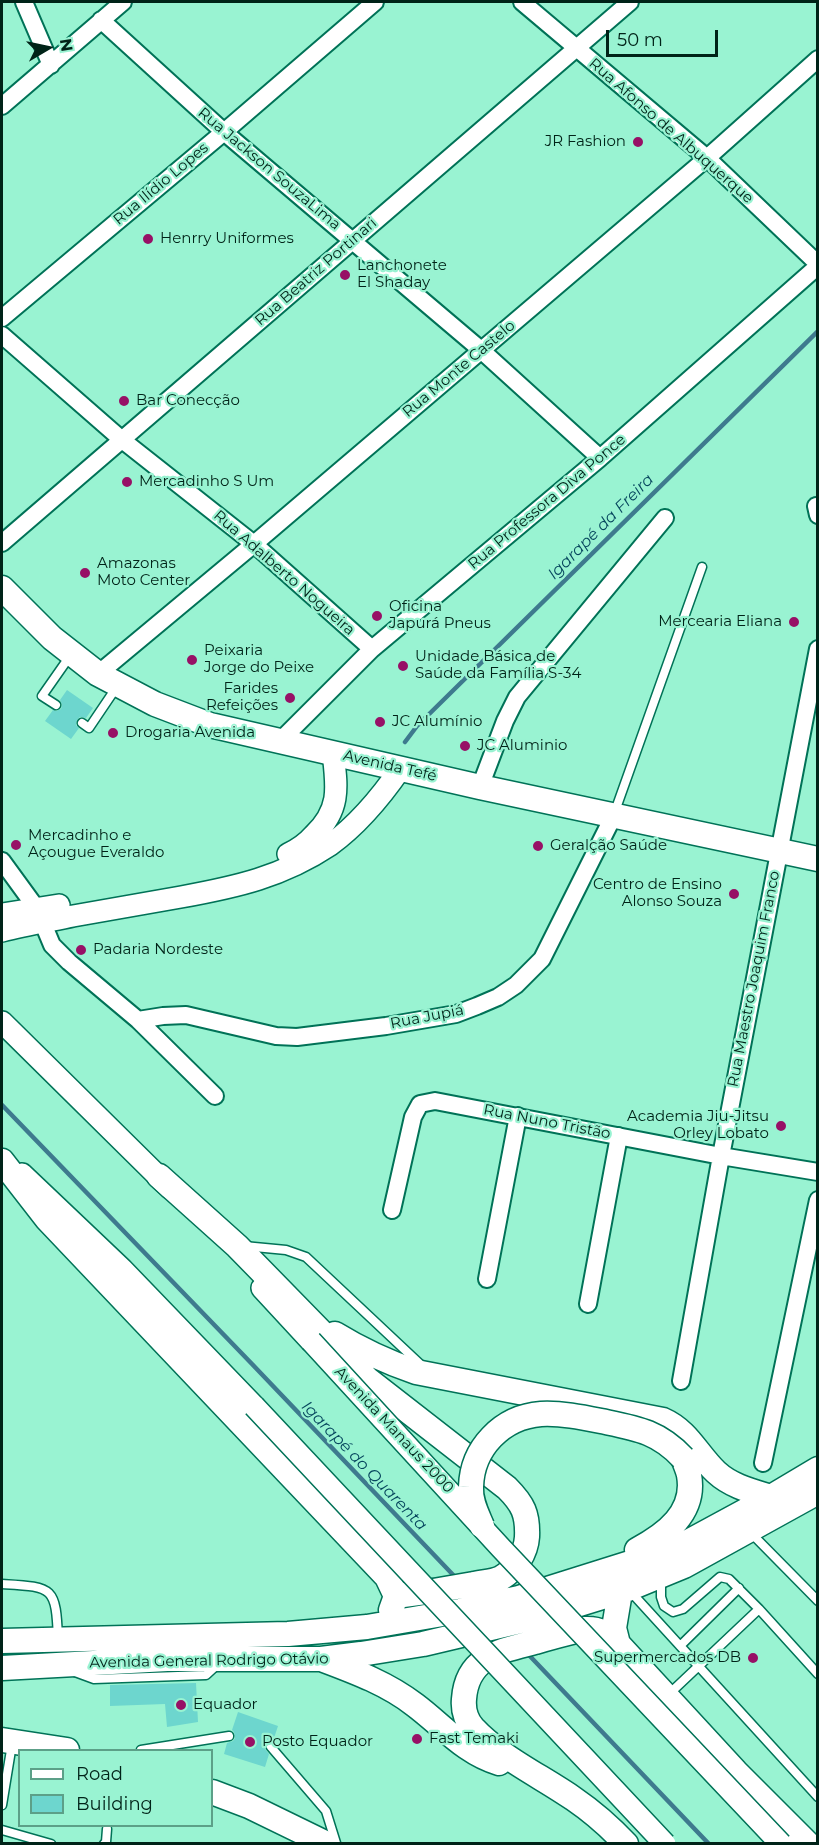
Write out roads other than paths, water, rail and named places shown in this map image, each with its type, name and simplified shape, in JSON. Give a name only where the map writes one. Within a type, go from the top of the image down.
[{"type":"main road","name":"Avenida Tefé","points":[[2,588],[52,638],[108,679],[155,704],[210,725],[480,787],[818,859]]},
{"type":"main road","points":[[2,1161],[47,1219],[387,1576],[396,1596],[394,1606],[388,1615],[367,1627]]},
{"type":"main road","points":[[159,1176],[237,1246],[367,1379],[507,1488],[518,1500],[526,1514],[527,1546],[517,1563],[498,1579],[435,1592],[396,1596]]},
{"type":"main road","points":[[305,1316],[388,1363],[432,1375],[663,1420],[686,1435],[716,1472],[730,1482],[743,1489],[771,1497]]},
{"type":"main road","points":[[482,1526],[474,1505],[471,1488],[474,1467],[483,1445],[498,1430],[517,1419],[540,1414],[562,1415],[633,1428],[657,1436],[672,1446],[683,1458],[689,1476],[689,1496],[682,1514],[673,1527],[657,1539],[587,1577]]},
{"type":"main road","name":"Avenida General Rodrigo Otávio","points":[[2,1641],[288,1634],[367,1627],[459,1611],[519,1598],[659,1554],[686,1543],[818,1469]]},
{"type":"main road","name":"Avenida General Rodrigo Otávio","points":[[2,1668],[166,1659],[321,1659],[423,1644],[537,1617],[661,1577],[818,1492]]},
{"type":"main road","points":[[618,1644],[615,1638],[614,1622],[624,1590]]},
{"type":"main road","points":[[626,1844],[609,1826],[575,1799],[490,1744],[466,1719],[465,1689],[469,1676],[477,1666],[494,1653],[576,1631],[595,1629],[602,1631],[618,1644],[665,1697],[807,1844]]},
{"type":"main road","points":[[321,1659],[394,1690],[417,1706],[452,1738],[490,1761],[536,1774]]},
{"type":"main road","points":[[7,1740],[60,1749]]},
{"type":"main road","points":[[213,1792],[249,1806],[327,1844]]},
{"type":"street","points":[[24,2],[51,65]]},
{"type":"street","points":[[2,105],[123,2]]},
{"type":"street","name":"Rua Ilídio Lopes","points":[[2,318],[375,2]]},
{"type":"street","name":"Rua Afonso de Albuquerque","points":[[522,2],[707,158],[818,265]]},
{"type":"street","name":"Rua Beatriz Portinari","points":[[2,543],[630,2]]},
{"type":"street","name":"Rua Jackson SouzaLima","points":[[101,20],[224,132],[481,350],[600,458]]},
{"type":"street","name":"Rua Monte Castelo","points":[[108,679],[254,544],[707,158],[818,59]]},
{"type":"street","name":"Rua Professora Diva Ponce","points":[[279,742],[372,649],[600,458],[818,265]]},
{"type":"street","name":"Rua Adalberto Nogueira","points":[[2,335],[121,439],[254,544],[372,649]]},
{"type":"street","points":[[480,787],[505,721],[517,697],[665,518]]},
{"type":"street","name":"Rua Maestro Joaquim Franco","points":[[681,1381],[778,850],[818,650]]},
{"type":"street","points":[[2,931],[39,915],[243,871],[270,863],[293,852],[326,824],[334,807],[337,788],[333,753]]},
{"type":"street","points":[[2,914],[39,915],[230,888],[268,877],[304,861],[352,827],[373,805],[401,768]]},
{"type":"street","name":"Rua Jupiá","points":[[138,1020],[186,1015],[276,1036],[297,1037],[386,1026],[456,1014],[498,997],[516,985],[542,958],[614,815]]},
{"type":"street","points":[[2,861],[39,915],[52,945],[69,963],[138,1020],[215,1096]]},
{"type":"street","name":"Avenida Manaus 2000","points":[[2,1022],[159,1176],[482,1526],[781,1844]]},
{"type":"street","name":"Rua Nuno Tristão","points":[[392,1210],[412,1117],[420,1104],[435,1101],[721,1156],[818,1172]]},
{"type":"street","points":[[487,1279],[518,1116]]},
{"type":"street","points":[[588,1304],[619,1136]]},
{"type":"street","points":[[2,1155],[122,1269],[254,1406],[665,1844]]},
{"type":"street","points":[[763,1463],[818,1200]]},
{"type":"lane","points":[[614,815],[702,567]]},
{"type":"lane","points":[[56,705],[42,696],[72,654]]},
{"type":"lane","points":[[82,723],[89,728],[108,679]]},
{"type":"lane","points":[[237,1246],[286,1250],[306,1257],[432,1375]]},
{"type":"lane","points":[[748,1531],[818,1601]]},
{"type":"lane","points":[[661,1577],[661,1597],[664,1606],[673,1612],[683,1610],[720,1577],[729,1579],[818,1674]]},
{"type":"lane","points":[[2,1584],[36,1586],[50,1593],[57,1606],[58,1639]]},
{"type":"lane","points":[[680,1646],[739,1588]]},
{"type":"lane","points":[[624,1590],[699,1666],[818,1797]]},
{"type":"lane","points":[[665,1697],[759,1609]]},
{"type":"lane","points":[[147,1749],[230,1736]]},
{"type":"lane","points":[[2,1805],[7,1740]]},
{"type":"lane","points":[[271,1748],[326,1811],[336,1844]]},
{"type":"lane","points":[[105,1844],[107,1829]]},
{"type":"lane","points":[[2,1830],[51,1844]]},
{"type":"waterway","name":"Igarapé da Freira","points":[[405,742],[417,726],[818,331]]},
{"type":"waterway","name":"Igarapé do Quarenta","points":[[2,1105],[457,1579]]},
{"type":"waterway","name":"Igarapé do Quarenta","points":[[526,1652],[709,1844]]},
{"type":"place","name":"JR Fashion","points":[[638,142]]},
{"type":"place","name":"Henrry Uniformes","points":[[148,239]]},
{"type":"place","name":"Lanchonete El Shaday","points":[[345,275]]},
{"type":"place","name":"Bar Conecção","points":[[124,401]]},
{"type":"place","name":"Mercadinho S Um","points":[[127,482]]},
{"type":"place","name":"Amazonas Moto Center","points":[[85,573]]},
{"type":"place","name":"Oficina Japurá Pneus","points":[[377,616]]},
{"type":"place","name":"Mercearia Eliana","points":[[794,622]]},
{"type":"place","name":"Peixaria Jorge do Peixe","points":[[192,660]]},
{"type":"place","name":"Unidade Básica de Saúde da Família S-34","points":[[403,666]]},
{"type":"place","name":"Farides Refeições","points":[[290,698]]},
{"type":"place","name":"JC Alumínio","points":[[380,722]]},
{"type":"place","name":"Drogaria Avenida","points":[[113,733]]},
{"type":"place","name":"JC Aluminio","points":[[465,746]]},
{"type":"place","name":"Mercadinho e Açougue Everaldo","points":[[16,845]]},
{"type":"place","name":"Geralção Saúde","points":[[538,846]]},
{"type":"place","name":"Centro de Ensino Alonso Souza","points":[[734,894]]},
{"type":"place","name":"Padaria Nordeste","points":[[81,950]]},
{"type":"place","name":"Academia Jiu-Jitsu Orley Lobato","points":[[781,1126]]},
{"type":"place","name":"Supermercados DB","points":[[753,1658]]},
{"type":"place","name":"Equador","points":[[181,1705]]},
{"type":"place","name":"Fast Temaki","points":[[417,1739]]},
{"type":"place","name":"Posto Equador","points":[[250,1742]]}]
